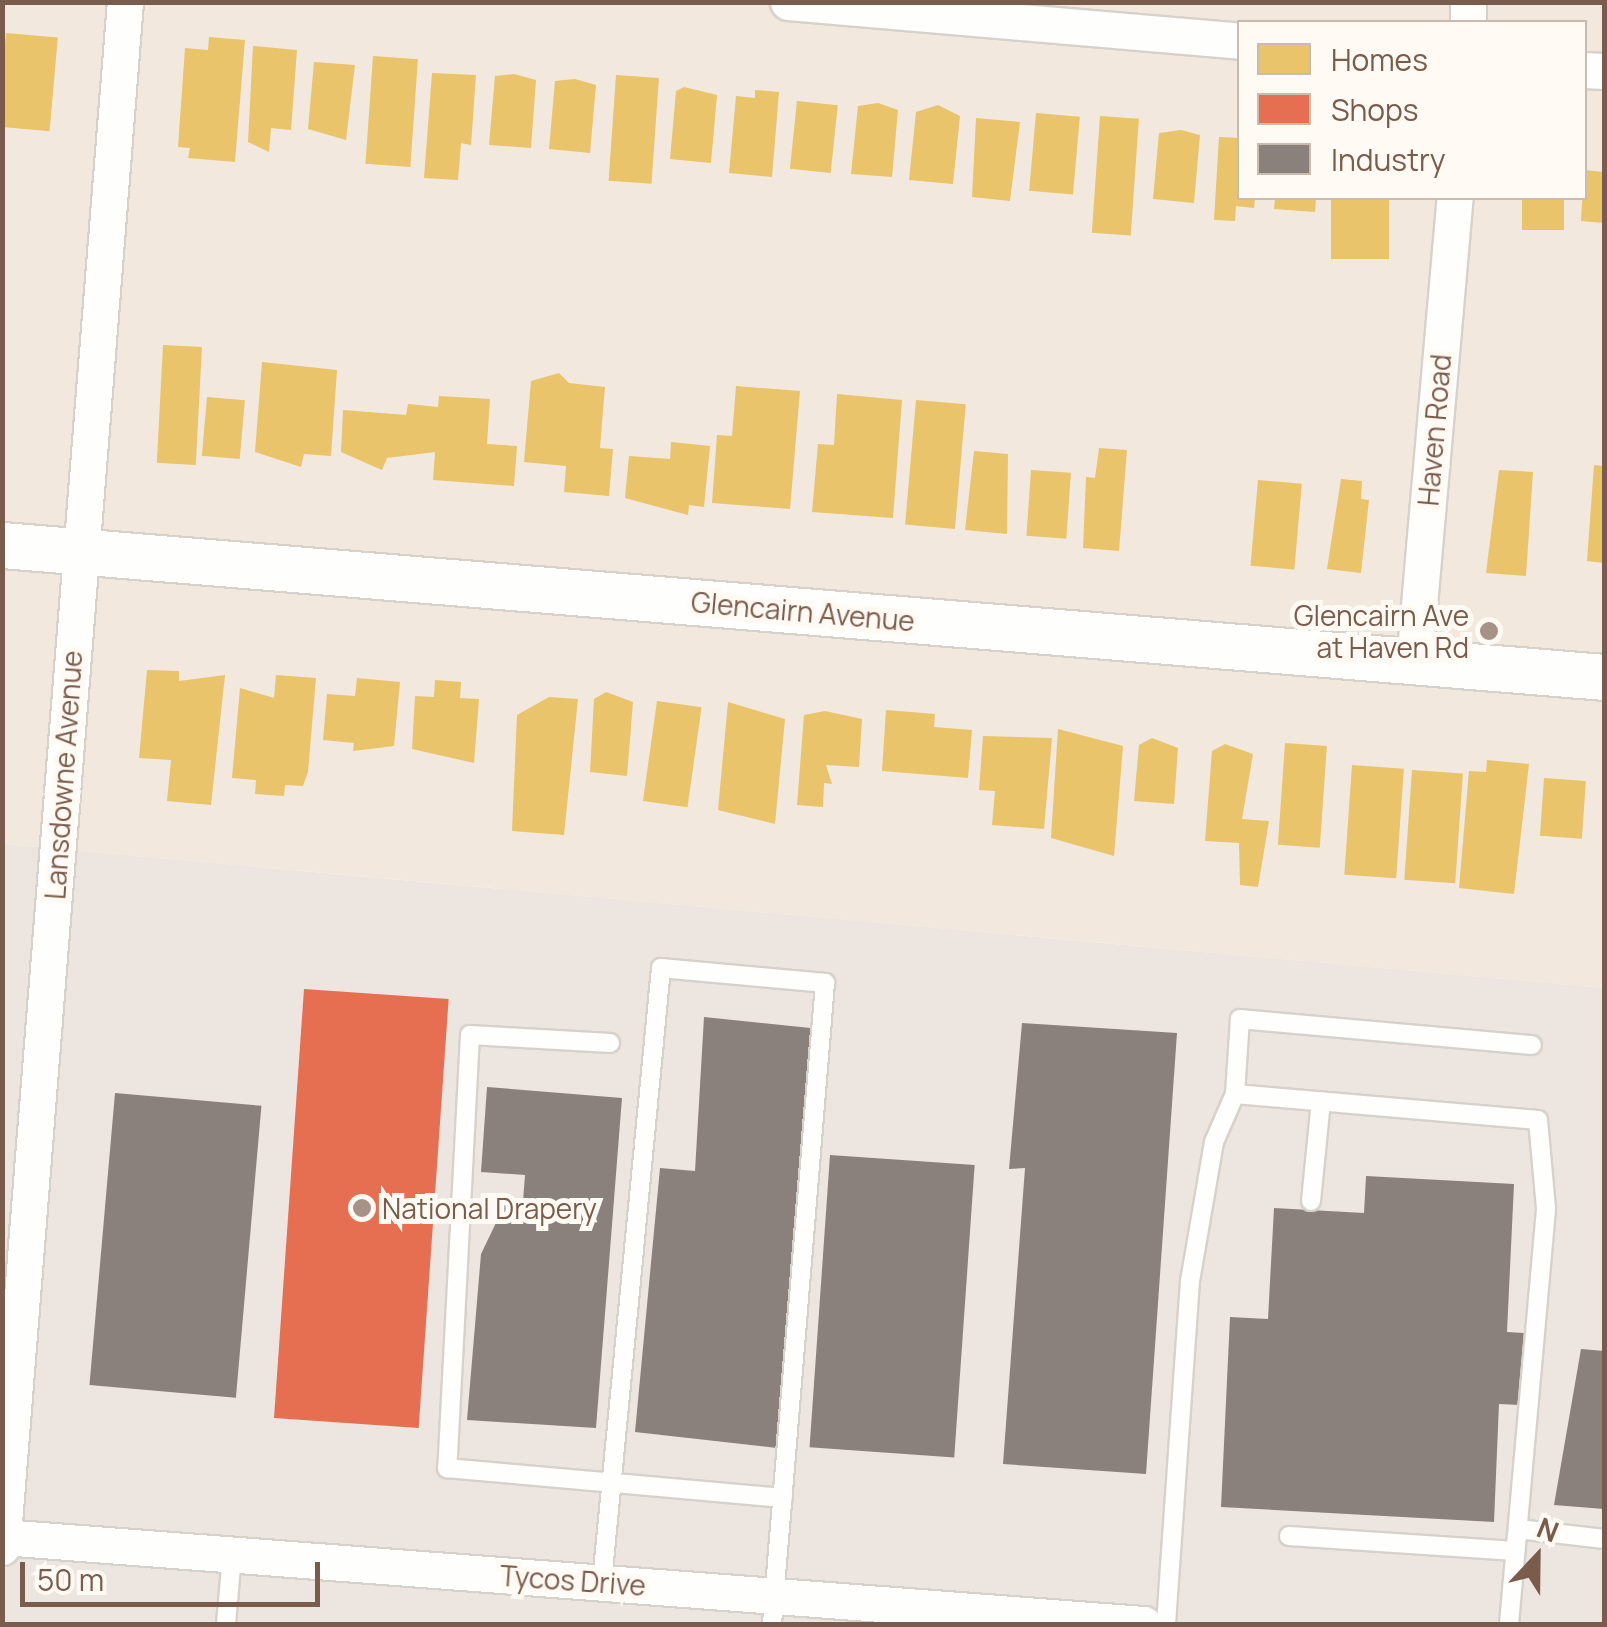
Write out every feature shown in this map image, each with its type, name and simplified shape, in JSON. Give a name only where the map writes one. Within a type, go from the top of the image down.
[{"type":"street","name":"Lansdowne Avenue","points":[[2,1547],[125,2]]},
{"type":"street","points":[[788,2],[1237,41]]},
{"type":"street","name":"Haven Road","points":[[1414,662],[1455,200]]},
{"type":"street","name":"Glencairn Avenue","points":[[2,545],[1604,677]]},
{"type":"street","name":"Tycos Drive","points":[[3,1537],[602,1582],[774,1610],[1144,1624]]},
{"type":"lane","points":[[602,1582],[661,968],[825,984],[774,1610]]},
{"type":"lane","points":[[1166,1624],[1190,1281],[1214,1142],[1236,1094],[1240,1019],[1532,1045]]},
{"type":"lane","points":[[610,1043],[470,1035],[447,1468],[783,1498]]},
{"type":"lane","points":[[1236,1094],[1538,1120],[1546,1208],[1509,1624]]},
{"type":"lane","points":[[1312,1201],[1322,1101]]},
{"type":"lane","points":[[1518,1530],[1604,1539]]},
{"type":"lane","points":[[1289,1536],[1516,1551]]},
{"type":"lane","points":[[226,1624],[232,1555]]},
{"type":"shaded area","points":[[2,3],[1604,3],[1604,988],[3,844]]},
{"type":"shaded area","points":[[2,844],[1604,988],[1604,1624],[3,1624]]},
{"type":"building: Homes","points":[[6,33],[58,38],[50,131],[2,127]]},
{"type":"building: Homes","points":[[209,37],[245,40],[235,162],[188,158],[190,148],[178,147],[185,48],[208,50]]},
{"type":"building: Homes","points":[[253,46],[297,50],[291,130],[271,128],[269,152],[248,142]]},
{"type":"building: Homes","points":[[373,56],[418,59],[410,167],[365,164]]},
{"type":"building: Homes","points":[[314,62],[355,65],[346,140],[308,129]]},
{"type":"building: Homes","points":[[432,73],[476,75],[471,145],[461,143],[458,180],[424,178]]},
{"type":"building: Homes","points":[[514,74],[536,80],[531,148],[489,145],[495,76]]},
{"type":"building: Homes","points":[[616,75],[659,78],[652,184],[609,181]]},
{"type":"building: Homes","points":[[575,79],[596,85],[590,153],[549,149],[555,81]]},
{"type":"building: Homes","points":[[684,87],[717,95],[711,163],[670,159],[676,91]]},
{"type":"building: Homes","points":[[755,90],[779,92],[772,177],[729,173],[736,96],[755,98]]},
{"type":"building: Homes","points":[[797,101],[838,105],[831,173],[790,169]]},
{"type":"building: Homes","points":[[878,103],[898,110],[892,177],[851,174],[858,106]]},
{"type":"building: Homes","points":[[938,105],[960,116],[953,184],[909,180],[916,112]]},
{"type":"building: Homes","points":[[1036,113],[1080,117],[1073,195],[1029,191]]},
{"type":"building: Homes","points":[[1100,116],[1139,119],[1131,235],[1092,233]]},
{"type":"building: Homes","points":[[976,118],[1020,122],[1010,201],[972,197]]},
{"type":"building: Homes","points":[[1181,130],[1200,135],[1194,203],[1153,199],[1159,133]]},
{"type":"building: Homes","points":[[1219,137],[1237,138],[1237,200],[1255,200],[1254,208],[1236,206],[1235,221],[1214,220]]},
{"type":"building: Homes","points":[[1587,170],[1604,172],[1604,223],[1581,221],[1582,200],[1587,200]]},
{"type":"building: Homes","points":[[1275,200],[1316,200],[1315,212],[1274,209]]},
{"type":"building: Homes","points":[[1331,200],[1389,200],[1389,259],[1331,259]]},
{"type":"building: Homes","points":[[1522,200],[1564,200],[1564,230],[1522,230]]},
{"type":"building: Homes","points":[[163,345],[202,347],[196,465],[157,463]]},
{"type":"building: Homes","points":[[262,362],[337,370],[331,456],[304,454],[301,467],[255,452]]},
{"type":"building: Homes","points":[[559,373],[569,383],[605,387],[600,448],[613,449],[609,496],[564,492],[566,466],[524,462],[531,381]]},
{"type":"building: Homes","points":[[736,386],[800,391],[790,509],[712,503],[717,435],[732,436]]},
{"type":"building: Homes","points":[[837,394],[902,400],[893,518],[812,512],[818,444],[834,445]]},
{"type":"building: Homes","points":[[439,396],[490,399],[487,444],[517,446],[514,486],[433,480],[435,452],[387,458],[382,470],[341,452],[343,410],[406,415],[408,404],[438,407]]},
{"type":"building: Homes","points":[[207,397],[245,400],[240,459],[202,456]]},
{"type":"building: Homes","points":[[916,400],[966,404],[955,529],[905,525]]},
{"type":"building: Homes","points":[[671,442],[710,446],[704,507],[689,505],[688,515],[625,498],[629,456],[670,459]]},
{"type":"building: Homes","points":[[1099,448],[1127,450],[1119,551],[1083,548],[1086,477],[1095,478]]},
{"type":"building: Homes","points":[[974,451],[1008,454],[1007,534],[965,530]]},
{"type":"building: Homes","points":[[1594,465],[1604,466],[1604,563],[1587,561]]},
{"type":"building: Homes","points":[[1031,470],[1071,473],[1066,539],[1026,536]]},
{"type":"building: Homes","points":[[1499,470],[1533,472],[1526,576],[1486,573]]},
{"type":"building: Homes","points":[[1341,479],[1362,481],[1361,499],[1369,500],[1361,573],[1327,569]]},
{"type":"building: Homes","points":[[1258,480],[1302,484],[1294,570],[1251,566]]},
{"type":"building: Homes","points":[[147,670],[179,671],[179,681],[225,675],[211,805],[167,801],[171,760],[139,758]]},
{"type":"building: Homes","points":[[276,675],[316,678],[308,772],[303,786],[285,785],[284,796],[255,794],[256,780],[232,778],[240,688],[274,698]]},
{"type":"building: Homes","points":[[357,678],[400,682],[394,746],[353,751],[354,743],[323,740],[327,694],[355,696]]},
{"type":"building: Homes","points":[[435,680],[461,682],[460,698],[479,699],[474,763],[412,749],[415,696],[434,697]]},
{"type":"building: Homes","points":[[606,692],[633,702],[627,776],[590,772],[594,699]]},
{"type":"building: Homes","points":[[549,697],[578,699],[564,835],[512,831],[517,715]]},
{"type":"building: Homes","points":[[657,701],[702,707],[688,807],[643,801]]},
{"type":"building: Homes","points":[[728,702],[785,719],[775,824],[718,810]]},
{"type":"building: Homes","points":[[886,710],[935,714],[934,727],[972,730],[968,778],[882,771]]},
{"type":"building: Homes","points":[[825,711],[862,719],[859,767],[826,765],[832,784],[824,783],[823,807],[797,805],[804,715]]},
{"type":"building: Homes","points":[[1058,729],[1123,746],[1114,856],[1051,838]]},
{"type":"building: Homes","points":[[983,736],[1052,738],[1044,829],[992,825],[995,791],[979,790]]},
{"type":"building: Homes","points":[[1152,738],[1178,748],[1174,804],[1134,801],[1139,745]]},
{"type":"building: Homes","points":[[1285,743],[1327,746],[1320,848],[1278,845]]},
{"type":"building: Homes","points":[[1225,744],[1253,754],[1242,819],[1269,821],[1258,887],[1240,885],[1239,843],[1205,841],[1212,751]]},
{"type":"building: Homes","points":[[1487,760],[1529,764],[1514,894],[1459,888],[1469,771],[1486,772]]},
{"type":"building: Homes","points":[[1352,765],[1404,769],[1396,878],[1344,875]]},
{"type":"building: Homes","points":[[1412,770],[1463,774],[1455,883],[1404,880]]},
{"type":"building: Homes","points":[[1544,778],[1586,781],[1582,839],[1540,836]]},
{"type":"building: Shops","name":"National Drapery","points":[[304,989],[449,999],[419,1428],[274,1418]]},
{"type":"building: Industry","points":[[704,1017],[820,1029],[777,1448],[635,1432],[660,1168],[695,1171]]},
{"type":"building: Industry","points":[[1022,1023],[1177,1033],[1146,1474],[1003,1464],[1025,1168],[1009,1169]]},
{"type":"building: Industry","points":[[487,1087],[622,1098],[596,1428],[467,1420],[481,1254],[507,1200],[523,1201],[525,1175],[481,1172]]},
{"type":"building: Industry","points":[[115,1093],[261,1106],[236,1398],[89,1385]]},
{"type":"building: Industry","points":[[830,1155],[975,1165],[954,1457],[810,1447]]},
{"type":"building: Industry","points":[[1366,1176],[1514,1184],[1507,1332],[1524,1333],[1520,1405],[1499,1404],[1494,1522],[1221,1507],[1230,1317],[1268,1319],[1274,1208],[1364,1213]]},
{"type":"building: Industry","points":[[1581,1349],[1604,1351],[1604,1509],[1554,1505]]},
{"type":"place","name":"Glencairn Ave at Haven Rd","points":[[1489,631]]},
{"type":"place","name":"National Drapery","points":[[362,1208]]}]
